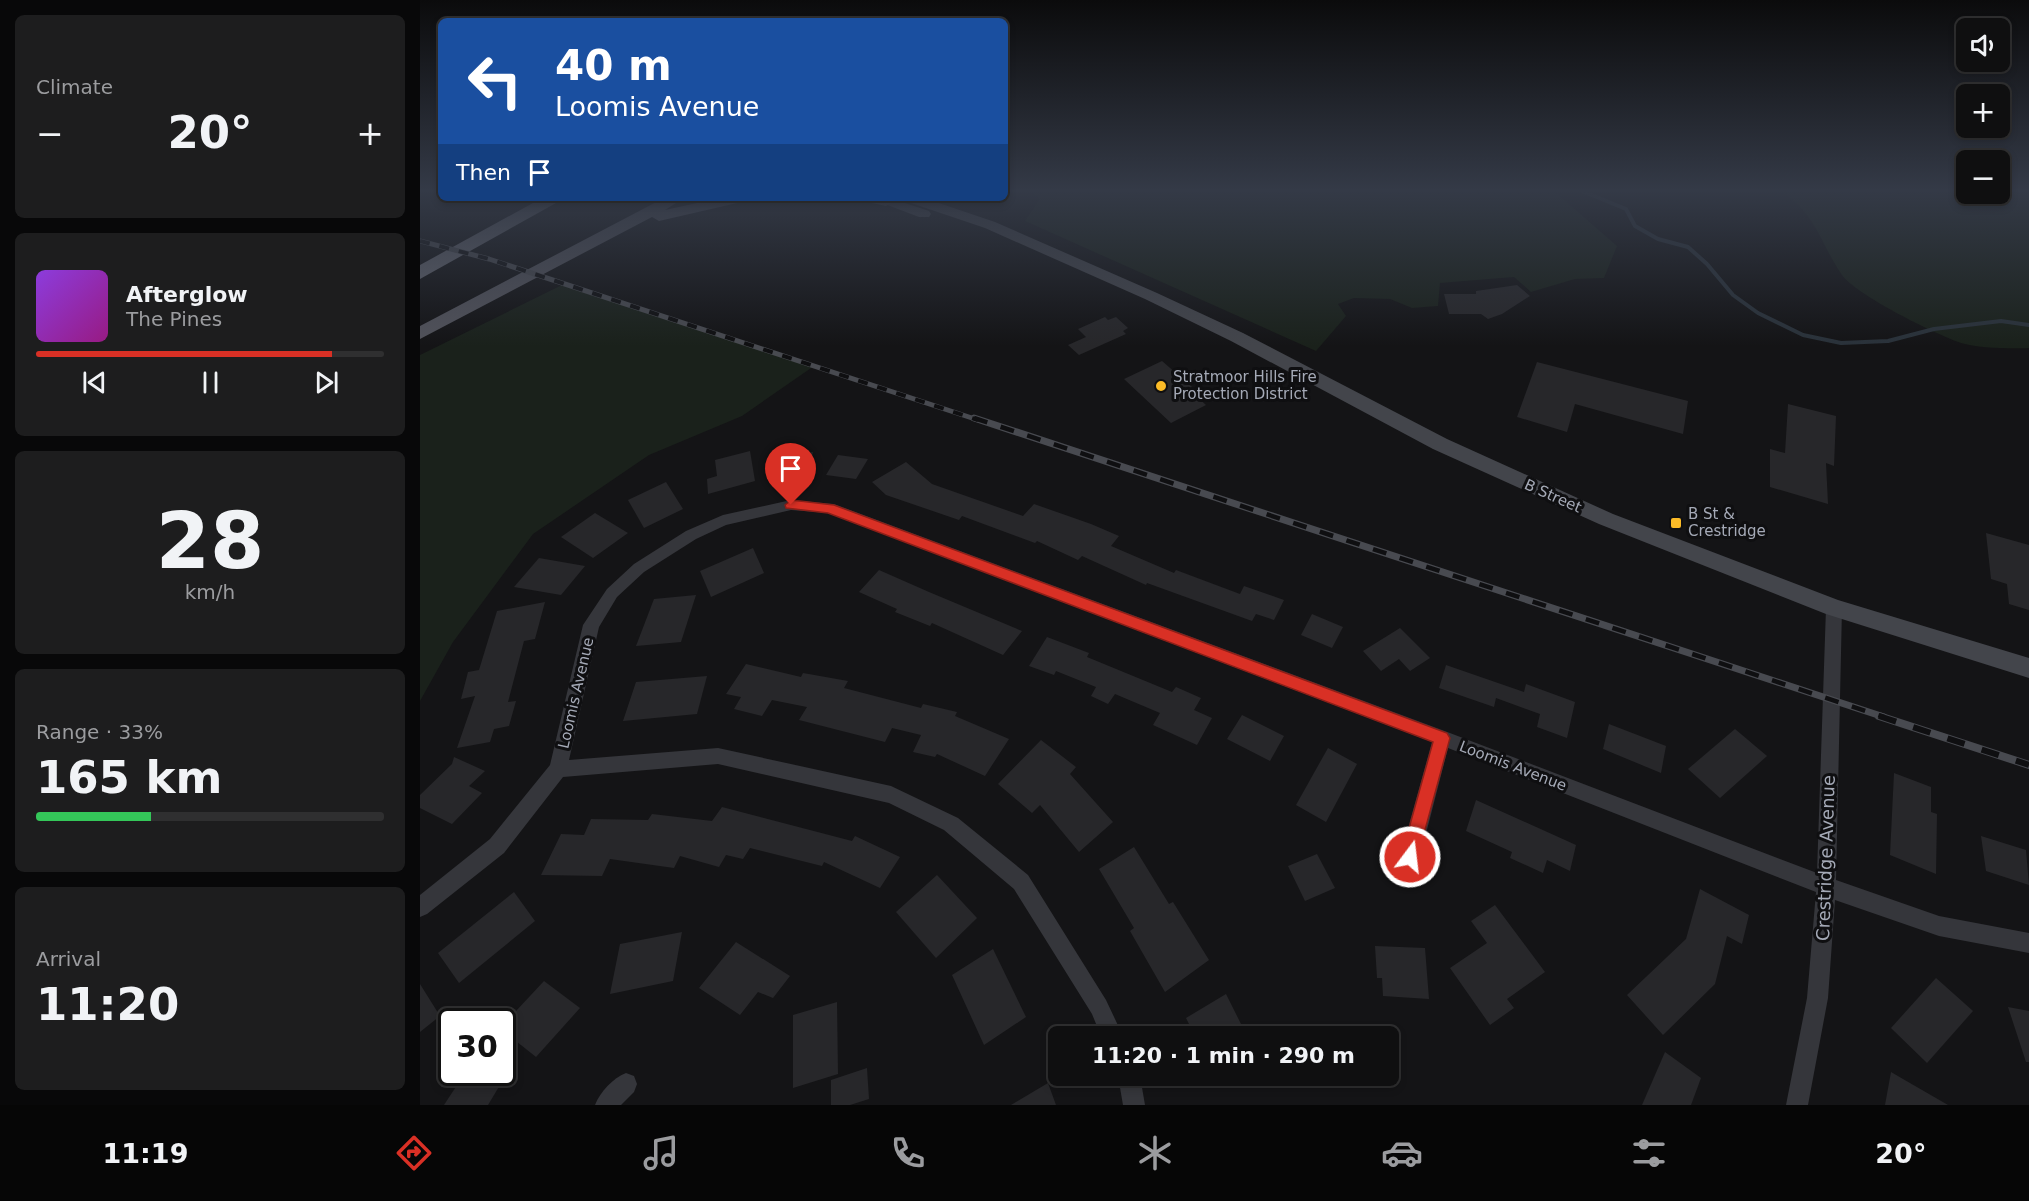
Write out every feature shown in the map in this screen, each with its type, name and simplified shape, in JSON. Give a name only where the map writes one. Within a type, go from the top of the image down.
[{"type":"highway","points":[[420,252],[438,243]]},
{"type":"highway","points":[[420,273],[475,243]]},
{"type":"main road","points":[[420,333],[589,243]]},
{"type":"main road","name":"B Street","points":[[1008,243],[1099,273]]},
{"type":"main road","name":"B Street","points":[[1030,243],[1237,337],[1402,425],[1532,487],[1682,550],[1834,608],[2029,669]]},
{"type":"street","name":"Loomis Avenue","points":[[558,769],[591,625],[612,593],[639,568],[690,535],[723,520],[791,505],[829,508],[1442,738],[1827,887],[1939,926],[2029,943]]},
{"type":"street","name":"Crestridge Avenue","points":[[1797,1105],[1814,1036],[1827,887],[1834,608]]},
{"type":"street","points":[[1410,857],[1442,738]]},
{"type":"street","points":[[420,907],[497,846],[558,769],[718,756],[891,795],[941,819],[986,850],[1021,882],[1099,1007],[1108,1026]]},
{"type":"street","points":[[606,1105],[626,1084]]},
{"type":"street","points":[[1131,1086],[1134,1105]]},
{"type":"shaded area","points":[[1073,243],[1613,243],[1617,246],[1604,278],[1575,279],[1531,292],[1514,277],[1440,283],[1438,306],[1412,308],[1390,299],[1354,298],[1338,304],[1346,316],[1316,351]]},
{"type":"shaded area","points":[[1824,243],[2029,243],[2029,348],[1994,348],[1961,343],[1879,303],[1842,275]]},
{"type":"shaded area","points":[[564,284],[814,366],[742,416],[649,455],[533,534],[453,642],[420,701],[420,355]]},
{"type":"building","points":[[1517,285],[1530,296],[1502,314],[1488,319],[1481,314],[1449,314],[1444,294],[1476,294],[1476,291]]},
{"type":"building","points":[[1105,317],[1108,320],[1116,317],[1128,328],[1123,331],[1126,334],[1079,355],[1068,345],[1086,337],[1078,329]]},
{"type":"building","name":"Stratmoor Hills Fire Protection District","points":[[1162,361],[1199,393],[1195,395],[1206,405],[1171,423],[1124,379]]},
{"type":"building","points":[[1537,362],[1688,401],[1683,434],[1575,404],[1567,432],[1517,417]]},
{"type":"building","points":[[1788,404],[1836,416],[1834,466],[1826,463],[1828,504],[1770,487],[1770,449],[1785,453]]},
{"type":"building","points":[[750,451],[755,481],[708,494],[707,479],[717,476],[715,460]]},
{"type":"building","points":[[813,452],[809,473],[774,476],[778,456]]},
{"type":"building","points":[[838,455],[868,459],[856,479],[826,475]]},
{"type":"building","points":[[906,462],[932,484],[1023,516],[1034,504],[1091,524],[1119,536],[1111,546],[1174,573],[1176,570],[1240,594],[1244,586],[1284,600],[1274,620],[1256,614],[1252,621],[1147,583],[1146,585],[1082,556],[1078,560],[1037,541],[1035,543],[962,516],[959,520],[886,495],[872,482]]},
{"type":"building","points":[[666,482],[683,509],[644,528],[628,500]]},
{"type":"building","points":[[595,513],[628,533],[593,558],[561,537]]},
{"type":"building","points":[[1986,533],[2029,545],[2029,610],[2009,604],[2007,584],[1991,579]]},
{"type":"building","points":[[753,548],[764,573],[711,597],[700,571]]},
{"type":"building","points":[[539,558],[585,566],[561,595],[514,587]]},
{"type":"building","points":[[879,570],[1022,631],[1003,655],[932,623],[930,626],[895,612],[897,609],[859,592]]},
{"type":"building","points":[[696,595],[681,642],[636,646],[654,599]]},
{"type":"building","points":[[545,602],[535,639],[524,641],[508,702],[516,701],[509,726],[494,729],[490,742],[457,748],[475,696],[461,699],[468,672],[479,670],[497,611]]},
{"type":"building","points":[[1312,614],[1343,627],[1332,648],[1301,635]]},
{"type":"building","points":[[1400,628],[1430,658],[1410,671],[1399,659],[1381,671],[1363,651]]},
{"type":"building","points":[[1047,637],[1089,653],[1087,657],[1172,692],[1176,687],[1201,698],[1194,710],[1212,718],[1197,745],[1153,725],[1160,713],[1115,694],[1108,704],[1091,696],[1096,687],[1056,671],[1054,675],[1029,666]]},
{"type":"building","points":[[746,664],[801,677],[803,673],[848,681],[844,688],[921,708],[923,704],[957,712],[955,716],[1009,739],[985,776],[937,754],[935,757],[913,752],[921,735],[892,728],[885,742],[799,720],[807,707],[772,700],[762,716],[734,709],[741,697],[726,694]]},
{"type":"building","points":[[1446,665],[1524,692],[1526,684],[1575,702],[1567,738],[1537,727],[1540,714],[1496,698],[1494,707],[1439,688]]},
{"type":"building","points":[[707,676],[697,714],[623,721],[636,682]]},
{"type":"building","points":[[1242,715],[1284,736],[1270,761],[1227,739]]},
{"type":"building","points":[[1609,724],[1666,746],[1661,773],[1603,749]]},
{"type":"building","points":[[1735,729],[1767,756],[1720,798],[1688,769]]},
{"type":"building","points":[[1041,740],[1076,767],[1070,774],[1113,822],[1079,852],[1040,805],[1032,813],[998,784]]},
{"type":"building","points":[[1328,748],[1357,764],[1326,822],[1296,805]]},
{"type":"building","points":[[454,757],[485,771],[469,786],[482,793],[452,824],[420,808],[420,795],[452,764]]},
{"type":"building","points":[[1894,773],[1931,787],[1931,812],[1937,814],[1936,874],[1890,855]]},
{"type":"building","points":[[1476,800],[1576,845],[1570,871],[1547,860],[1543,873],[1510,858],[1512,852],[1466,831]]},
{"type":"building","points":[[722,807],[852,841],[855,836],[900,857],[880,888],[824,862],[822,866],[750,848],[743,859],[726,855],[719,867],[680,856],[674,868],[610,859],[602,876],[541,875],[561,834],[584,835],[591,819],[648,820],[652,814],[712,821]]},
{"type":"building","points":[[1981,836],[2026,850],[2029,885],[1986,871]]},
{"type":"building","points":[[1134,847],[1169,904],[1173,902],[1209,960],[1165,992],[1130,931],[1134,928],[1099,869]]},
{"type":"building","points":[[1317,854],[1335,888],[1305,901],[1288,866]]},
{"type":"building","points":[[937,875],[977,918],[936,958],[896,912]]},
{"type":"building","points":[[1700,889],[1749,915],[1742,944],[1727,936],[1715,984],[1663,1035],[1627,995],[1686,939]]},
{"type":"building","points":[[514,892],[535,921],[459,983],[438,953]]},
{"type":"building","points":[[1495,905],[1545,972],[1507,999],[1514,1008],[1490,1025],[1450,968],[1487,943],[1471,921]]},
{"type":"building","points":[[682,932],[673,981],[610,994],[620,944]]},
{"type":"building","points":[[736,942],[790,976],[773,998],[758,992],[740,1015],[699,988]]},
{"type":"building","points":[[1375,946],[1425,948],[1429,999],[1383,996],[1382,978],[1377,978]]},
{"type":"building","points":[[993,949],[1026,1017],[984,1045],[952,975]]},
{"type":"building","points":[[1936,978],[1973,1011],[1927,1063],[1891,1028]]},
{"type":"building","points":[[544,981],[580,1008],[536,1057],[516,1041],[516,1011]]},
{"type":"building","points":[[420,984],[438,1013],[438,1018],[420,1032]]},
{"type":"building","points":[[1226,994],[1242,1026],[1190,1026],[1186,1018]]},
{"type":"building","points":[[837,1002],[838,1074],[793,1088],[793,1015]]},
{"type":"building","points":[[2008,1007],[2029,1011],[2029,1062],[2026,1062]]},
{"type":"building","points":[[1665,1052],[1701,1078],[1691,1105],[1642,1105]]},
{"type":"building","points":[[867,1068],[869,1099],[850,1105],[831,1105],[831,1080]]},
{"type":"building","points":[[1891,1072],[1903,1079],[1948,1105],[1885,1105]]},
{"type":"building","points":[[1048,1083],[1056,1105],[1011,1105]]},
{"type":"building","points":[[456,1086],[499,1086],[488,1105],[444,1105]]},
{"type":"waterway","points":[[1671,243],[1688,247],[1707,264],[1733,295],[1758,313],[1803,335],[1841,343],[1888,341],[1934,329],[2001,321],[2029,325]]},
{"type":"railway","points":[[426,243],[489,259],[978,420]]},
{"type":"railway","points":[[974,418],[1884,717]]},
{"type":"railway","points":[[1879,716],[2029,765]]},
{"type":"place","name":"Stratmoor Hills Fire Protection District","points":[[1161,386]]},
{"type":"place","name":"B St & Crestridge","points":[[1676,523]]},
{"type":"route","points":[[791,505],[829,508],[1442,738],[1410,857]]}]
